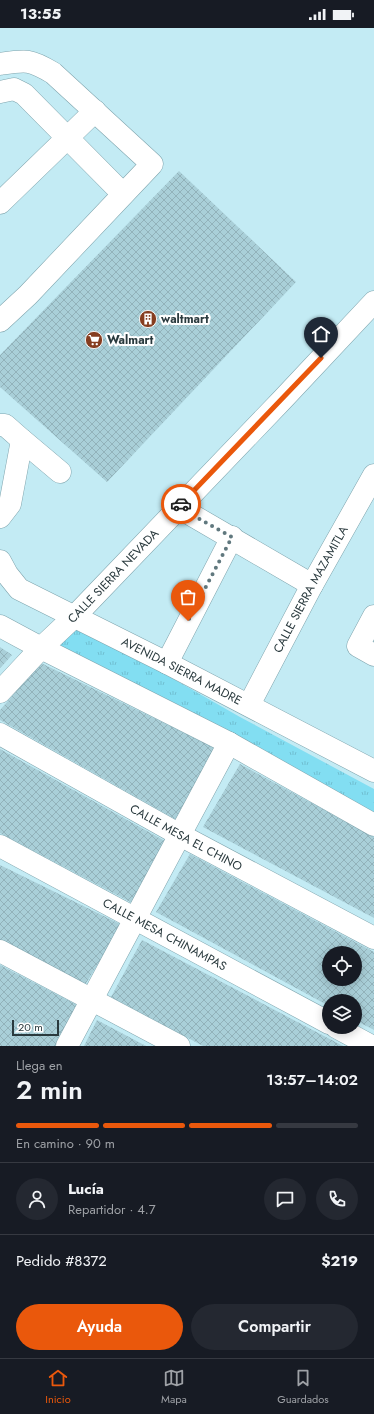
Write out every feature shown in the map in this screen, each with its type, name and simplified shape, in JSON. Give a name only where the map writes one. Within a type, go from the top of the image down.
[{"type":"street","points":[[0,64],[21,61],[37,63],[53,73],[152,164],[28,295],[0,321]]},
{"type":"street","points":[[0,92],[14,89],[24,94],[123,194]]},
{"type":"street","points":[[0,203],[95,111]]},
{"type":"street","name":"CALLE SIERRA NEVADA","points":[[0,692],[41,648],[75,616],[374,302]]},
{"type":"street","points":[[0,425],[5,425],[60,472]]},
{"type":"street","points":[[0,517],[10,504],[22,440]]},
{"type":"street","name":"CALLE SIERRA MAZAMITLA","points":[[249,705],[312,584],[374,475]]},
{"type":"street","points":[[178,507],[312,584]]},
{"type":"street","points":[[167,663],[232,537]]},
{"type":"street","name":"AVENIDA SIERRA MADRE","points":[[0,561],[7,574],[19,589],[249,705],[374,771]]},
{"type":"street","points":[[374,616],[358,646],[374,655]]},
{"type":"street","points":[[0,626],[229,743],[374,825]]},
{"type":"street","name":"CALLE MESA EL CHINO","points":[[0,734],[180,835],[374,938]]},
{"type":"street","points":[[67,1046],[229,743]]},
{"type":"street","name":"CALLE MESA CHINAMPAS","points":[[0,846],[322,1019]]},
{"type":"street","points":[[0,952],[92,999],[178,1046]]},
{"type":"street","points":[[349,1034],[371,1046]]},
{"type":"green space","points":[[76,620],[163,673],[240,717],[374,789],[374,813],[53,647]]},
{"type":"building","name":"waltmart","points":[[179,171],[296,282],[107,482],[0,387],[0,355]]},
{"type":"building","points":[[0,647],[12,655],[0,668]]},
{"type":"building","points":[[41,663],[217,749],[177,820],[0,720],[0,710]]},
{"type":"building","points":[[0,749],[165,841],[134,904],[0,833]]},
{"type":"building","points":[[240,764],[374,837],[374,918],[203,827]]},
{"type":"building","points":[[190,854],[374,952],[374,1030],[362,1024],[362,994],[322,994],[322,1002],[156,912]]},
{"type":"building","points":[[0,865],[122,925],[85,985],[0,941]]},
{"type":"building","points":[[142,940],[343,1046],[203,1046],[111,997]]},
{"type":"building","points":[[0,965],[79,1006],[55,1046],[0,1046]]},
{"type":"building","points":[[97,1020],[146,1046],[84,1046]]},
{"type":"way so far","points":[[181,504],[178,507],[232,537],[188,621]]},
{"type":"place","name":"waltmart","points":[[148,319]]},
{"type":"place","name":"Walmart","points":[[94,340]]},
{"type":"route","points":[[181,504],[321,358]]}]
